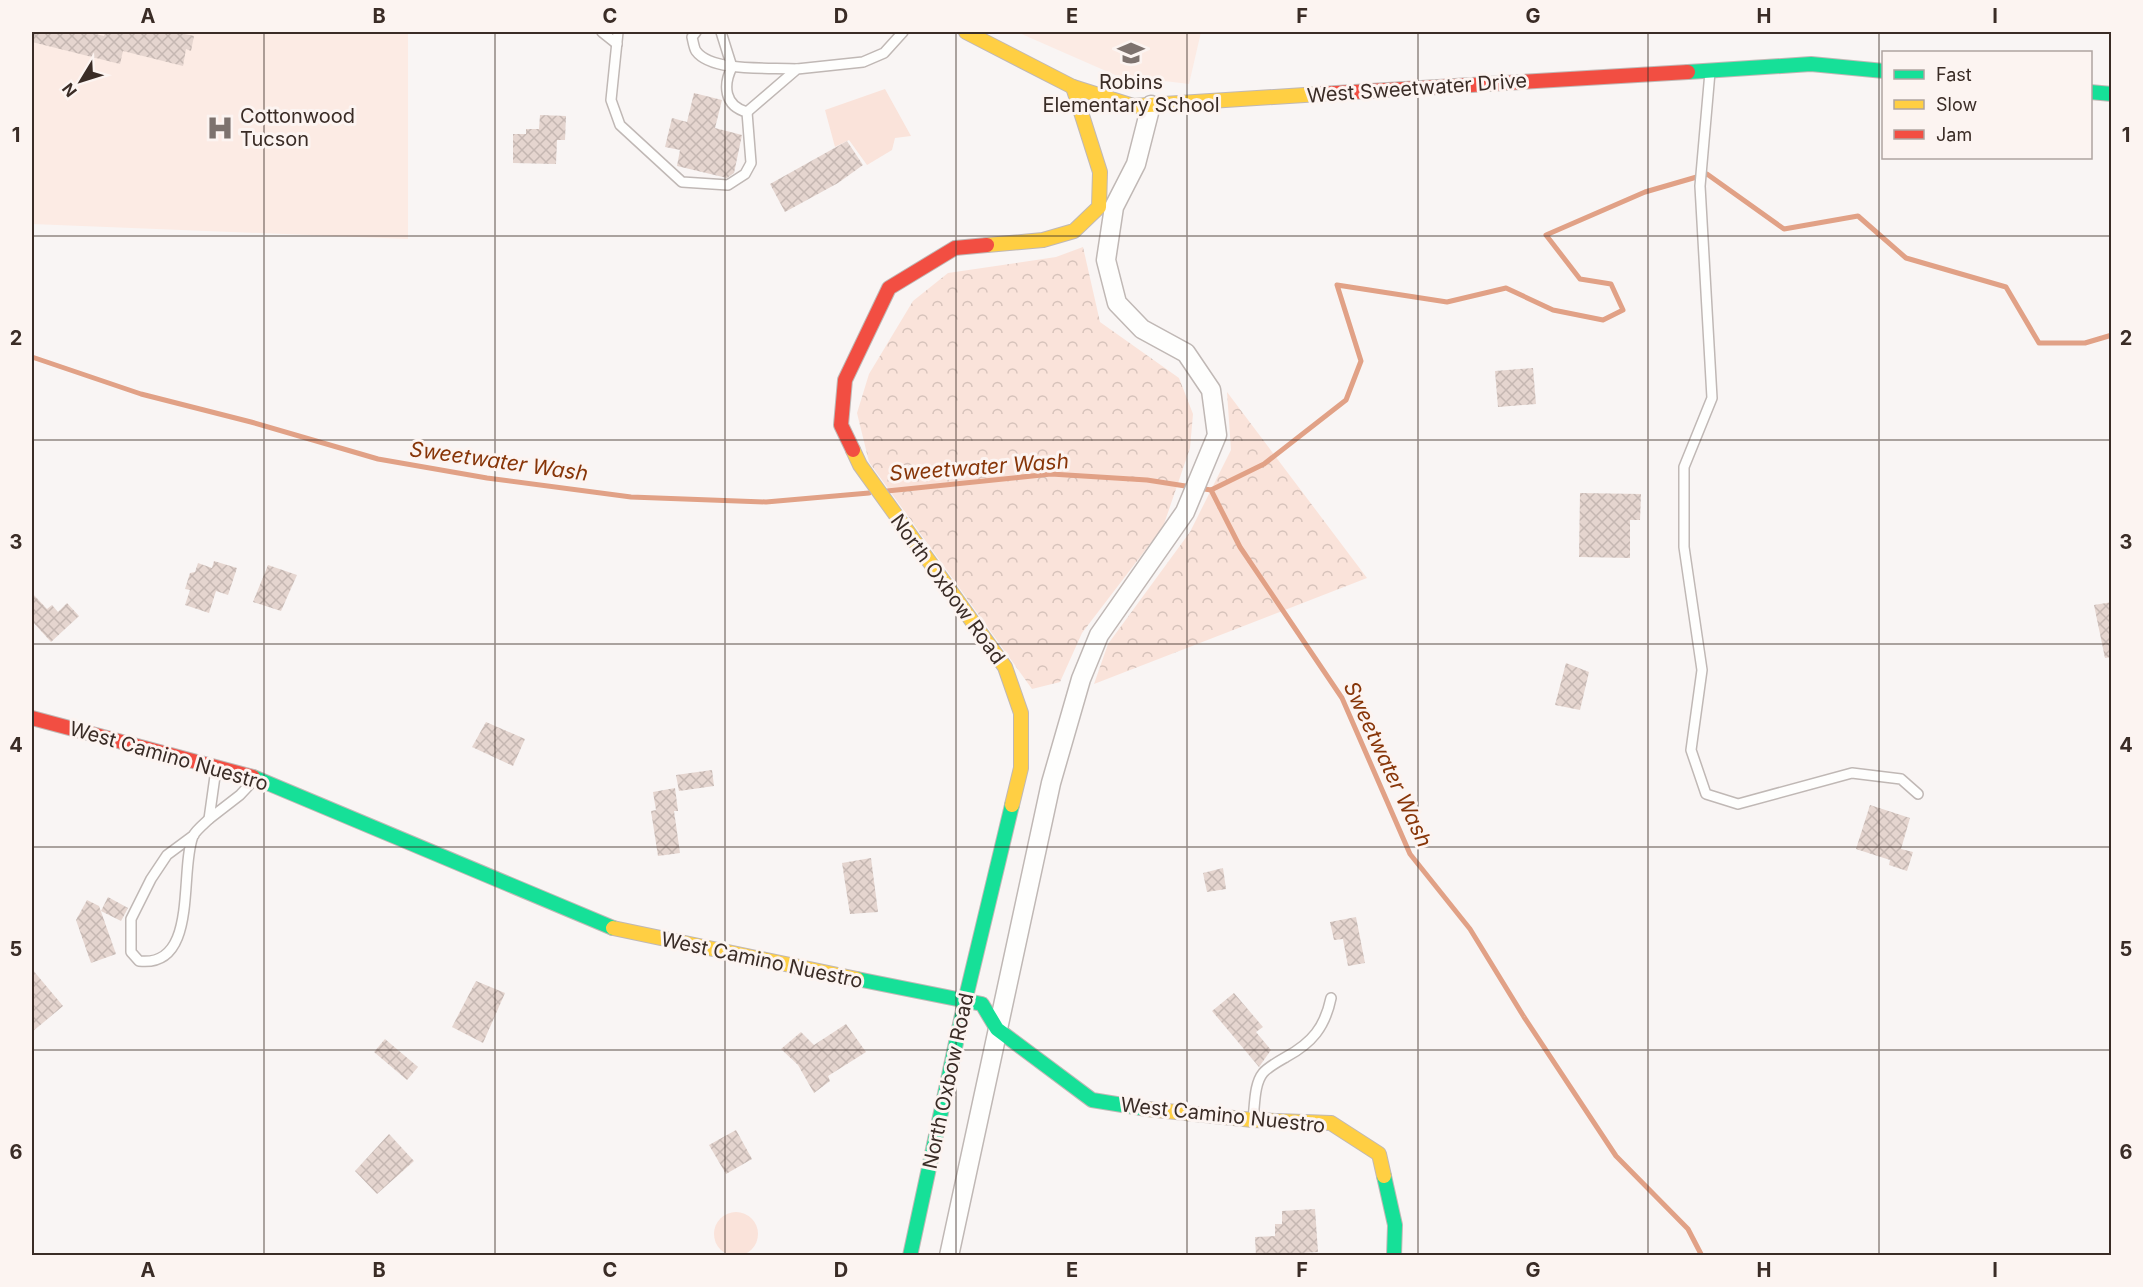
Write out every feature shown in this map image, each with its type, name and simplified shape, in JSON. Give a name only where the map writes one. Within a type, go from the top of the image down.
[{"type":"street","name":"West Sweetwater Drive","points":[[966,32],[1073,87],[1133,106],[1811,64],[1882,71]]},
{"type":"street","name":"North Oxbow Road","points":[[910,1256],[964,1001],[1021,768],[1021,713],[1005,667],[860,465],[841,425],[845,380],[889,288],[955,248],[1043,240],[1074,231],[1099,207],[1100,172],[1073,87]]},
{"type":"street","points":[[2092,92],[2112,94]]},
{"type":"street","name":"North Oxbow Road","points":[[949,1256],[1051,783],[1081,679],[1099,635],[1185,512],[1217,435],[1211,390],[1186,352],[1142,329],[1117,303],[1106,260],[1113,207],[1136,164],[1150,105]]},
{"type":"street","name":"West Camino Nuestro","points":[[32,718],[256,778],[621,931],[982,1004],[997,1029],[1092,1100],[1113,1105],[1253,1120],[1331,1123],[1379,1154],[1395,1225],[1394,1256]]},
{"type":"lane","points":[[602,32],[617,44]]},
{"type":"lane","points":[[618,32],[611,100],[620,125],[682,182],[728,185],[746,174],[751,163],[747,112],[729,99],[725,82],[732,67],[721,32]]},
{"type":"lane","points":[[696,32],[692,37],[696,51],[710,62],[732,67],[797,69],[863,62],[884,53],[903,32]]},
{"type":"lane","points":[[747,112],[797,69]]},
{"type":"lane","points":[[1710,70],[1701,186],[1712,398],[1684,467],[1684,547],[1702,670],[1691,750],[1706,794],[1738,804],[1852,773],[1901,779],[1918,794]]},
{"type":"lane","points":[[209,819],[216,767]]},
{"type":"lane","points":[[194,835],[187,866],[179,935],[173,950],[163,958],[149,962],[139,961],[131,952],[131,919],[167,855],[194,835],[256,778]]},
{"type":"lane","points":[[1253,1120],[1257,1087],[1263,1073],[1307,1046],[1317,1036],[1328,1014],[1331,998]]},
{"type":"shaded area","name":"Cottonwood Tucson","points":[[32,32],[408,32],[408,239],[32,224]]},
{"type":"shaded area","name":"Robins Elementary School","points":[[1017,32],[1201,32],[1189,84],[1115,75]]},
{"type":"green space","points":[[885,89],[911,136],[895,138],[892,150],[867,165],[849,140],[835,147],[825,110]]},
{"type":"green space","points":[[1083,247],[1100,322],[1179,378],[1193,414],[1190,448],[1163,527],[1082,633],[1060,682],[1032,689],[869,462],[857,413],[869,374],[913,301],[948,273],[1056,257]]},
{"type":"green space","points":[[1227,392],[1367,578],[1094,684],[1108,644],[1190,532],[1231,450]]},
{"type":"green space","points":[[736,1212],[745,1213],[752,1218],[757,1225],[757,1243],[752,1250],[745,1255],[736,1256],[727,1255],[720,1250],[715,1243],[714,1234],[715,1225],[720,1218],[727,1213]]},
{"type":"building","points":[[32,32],[88,32],[104,36],[105,32],[175,32],[194,36],[191,51],[186,49],[183,66],[123,51],[120,64],[32,42]]},
{"type":"building","points":[[694,93],[722,100],[715,128],[742,135],[734,173],[727,178],[677,166],[680,150],[665,147],[672,118],[687,122]]},
{"type":"building","points":[[540,115],[566,116],[565,140],[557,140],[556,164],[513,163],[513,134],[526,134],[526,129],[539,129]]},
{"type":"building","points":[[847,141],[863,165],[838,183],[785,212],[770,184]]},
{"type":"building","points":[[1533,368],[1536,404],[1498,407],[1495,371]]},
{"type":"building","points":[[1580,493],[1641,494],[1640,520],[1630,520],[1630,558],[1579,557]]},
{"type":"building","points":[[214,561],[237,568],[228,595],[216,591],[209,613],[185,605],[190,590],[185,589],[190,573],[195,572],[198,563],[212,568]]},
{"type":"building","points":[[268,565],[297,575],[281,611],[253,602]]},
{"type":"building","points":[[32,593],[47,609],[52,605],[58,612],[67,603],[79,616],[51,642],[32,621]]},
{"type":"building","points":[[2112,602],[2112,657],[2105,658],[2094,605]]},
{"type":"building","points":[[1566,663],[1589,672],[1580,710],[1555,705]]},
{"type":"building","points":[[486,722],[525,739],[513,766],[472,747]]},
{"type":"building","points":[[712,770],[714,786],[679,791],[676,775]]},
{"type":"building","points":[[675,788],[678,811],[674,811],[680,853],[658,856],[651,811],[656,810],[653,792]]},
{"type":"building","points":[[1870,805],[1910,818],[1901,849],[1913,852],[1907,871],[1889,865],[1890,860],[1856,849]]},
{"type":"building","points":[[871,858],[878,912],[850,914],[842,863]]},
{"type":"building","points":[[1223,868],[1226,889],[1207,892],[1203,873]]},
{"type":"building","points":[[108,897],[128,908],[121,921],[101,911]]},
{"type":"building","points":[[87,900],[99,906],[116,954],[91,963],[76,920]]},
{"type":"building","points":[[1356,917],[1365,963],[1348,966],[1343,939],[1334,940],[1330,922]]},
{"type":"building","points":[[32,969],[63,1006],[32,1032]]},
{"type":"building","points":[[476,981],[505,993],[483,1043],[452,1027]]},
{"type":"building","points":[[1234,993],[1263,1027],[1256,1032],[1271,1050],[1259,1067],[1212,1011]]},
{"type":"building","points":[[846,1024],[866,1052],[828,1076],[830,1081],[814,1093],[798,1065],[781,1049],[801,1032],[814,1045]]},
{"type":"building","points":[[385,1039],[418,1067],[407,1080],[374,1052]]},
{"type":"building","points":[[736,1130],[752,1159],[726,1174],[709,1145]]},
{"type":"building","points":[[389,1134],[414,1161],[377,1194],[355,1171]]},
{"type":"building","points":[[1315,1209],[1318,1252],[1256,1256],[1255,1237],[1275,1236],[1275,1224],[1282,1224],[1282,1211]]},
{"type":"waterway","points":[[1211,490],[1264,464],[1346,400],[1361,361],[1337,285],[1447,302],[1506,288],[1553,310],[1603,320],[1623,310],[1611,284],[1580,279],[1546,235],[1645,192],[1707,174],[1784,229],[1858,216],[1906,258],[2006,287],[2039,343],[2085,343],[2112,335]]},
{"type":"waterway","name":"Sweetwater Wash","points":[[32,357],[141,394],[251,422],[378,459],[487,478],[631,497],[766,502],[869,493]]},
{"type":"waterway","name":"Sweetwater Wash","points":[[887,491],[1051,474],[1147,480],[1211,490],[1240,547],[1342,698],[1410,854],[1470,929],[1524,1017],[1616,1156],[1688,1229],[1702,1256]]},
{"type":"traffic: fast","points":[[1688,72],[1811,64],[1882,71]]},
{"type":"traffic: fast","points":[[2092,92],[2112,94]]},
{"type":"traffic: fast","points":[[253,777],[613,928]]},
{"type":"traffic: fast","points":[[910,1256],[965,1001],[1012,805]]},
{"type":"traffic: fast","points":[[857,979],[982,1004],[997,1029],[1092,1100],[1147,1109]]},
{"type":"traffic: fast","points":[[1384,1176],[1395,1225],[1394,1256]]},
{"type":"traffic: slow","points":[[966,32],[1073,87],[1133,106],[1320,94]]},
{"type":"traffic: slow","points":[[987,245],[1043,240],[1074,231],[1099,207],[1100,172],[1073,87]]},
{"type":"traffic: slow","points":[[853,450],[860,465],[1005,667],[1021,713],[1021,768],[1012,805]]},
{"type":"traffic: slow","points":[[613,928],[857,979]]},
{"type":"traffic: slow","points":[[1147,1109],[1253,1120],[1331,1123],[1379,1154],[1384,1176]]},
{"type":"traffic: jam","points":[[1320,94],[1688,72]]},
{"type":"traffic: jam","points":[[853,450],[841,425],[845,380],[889,288],[955,248],[987,245]]},
{"type":"traffic: jam","points":[[32,718],[253,777]]},
{"type":"place","name":"Robins Elementary School","points":[[1131,53]]},
{"type":"place","name":"Cottonwood Tucson","points":[[220,128]]}]
